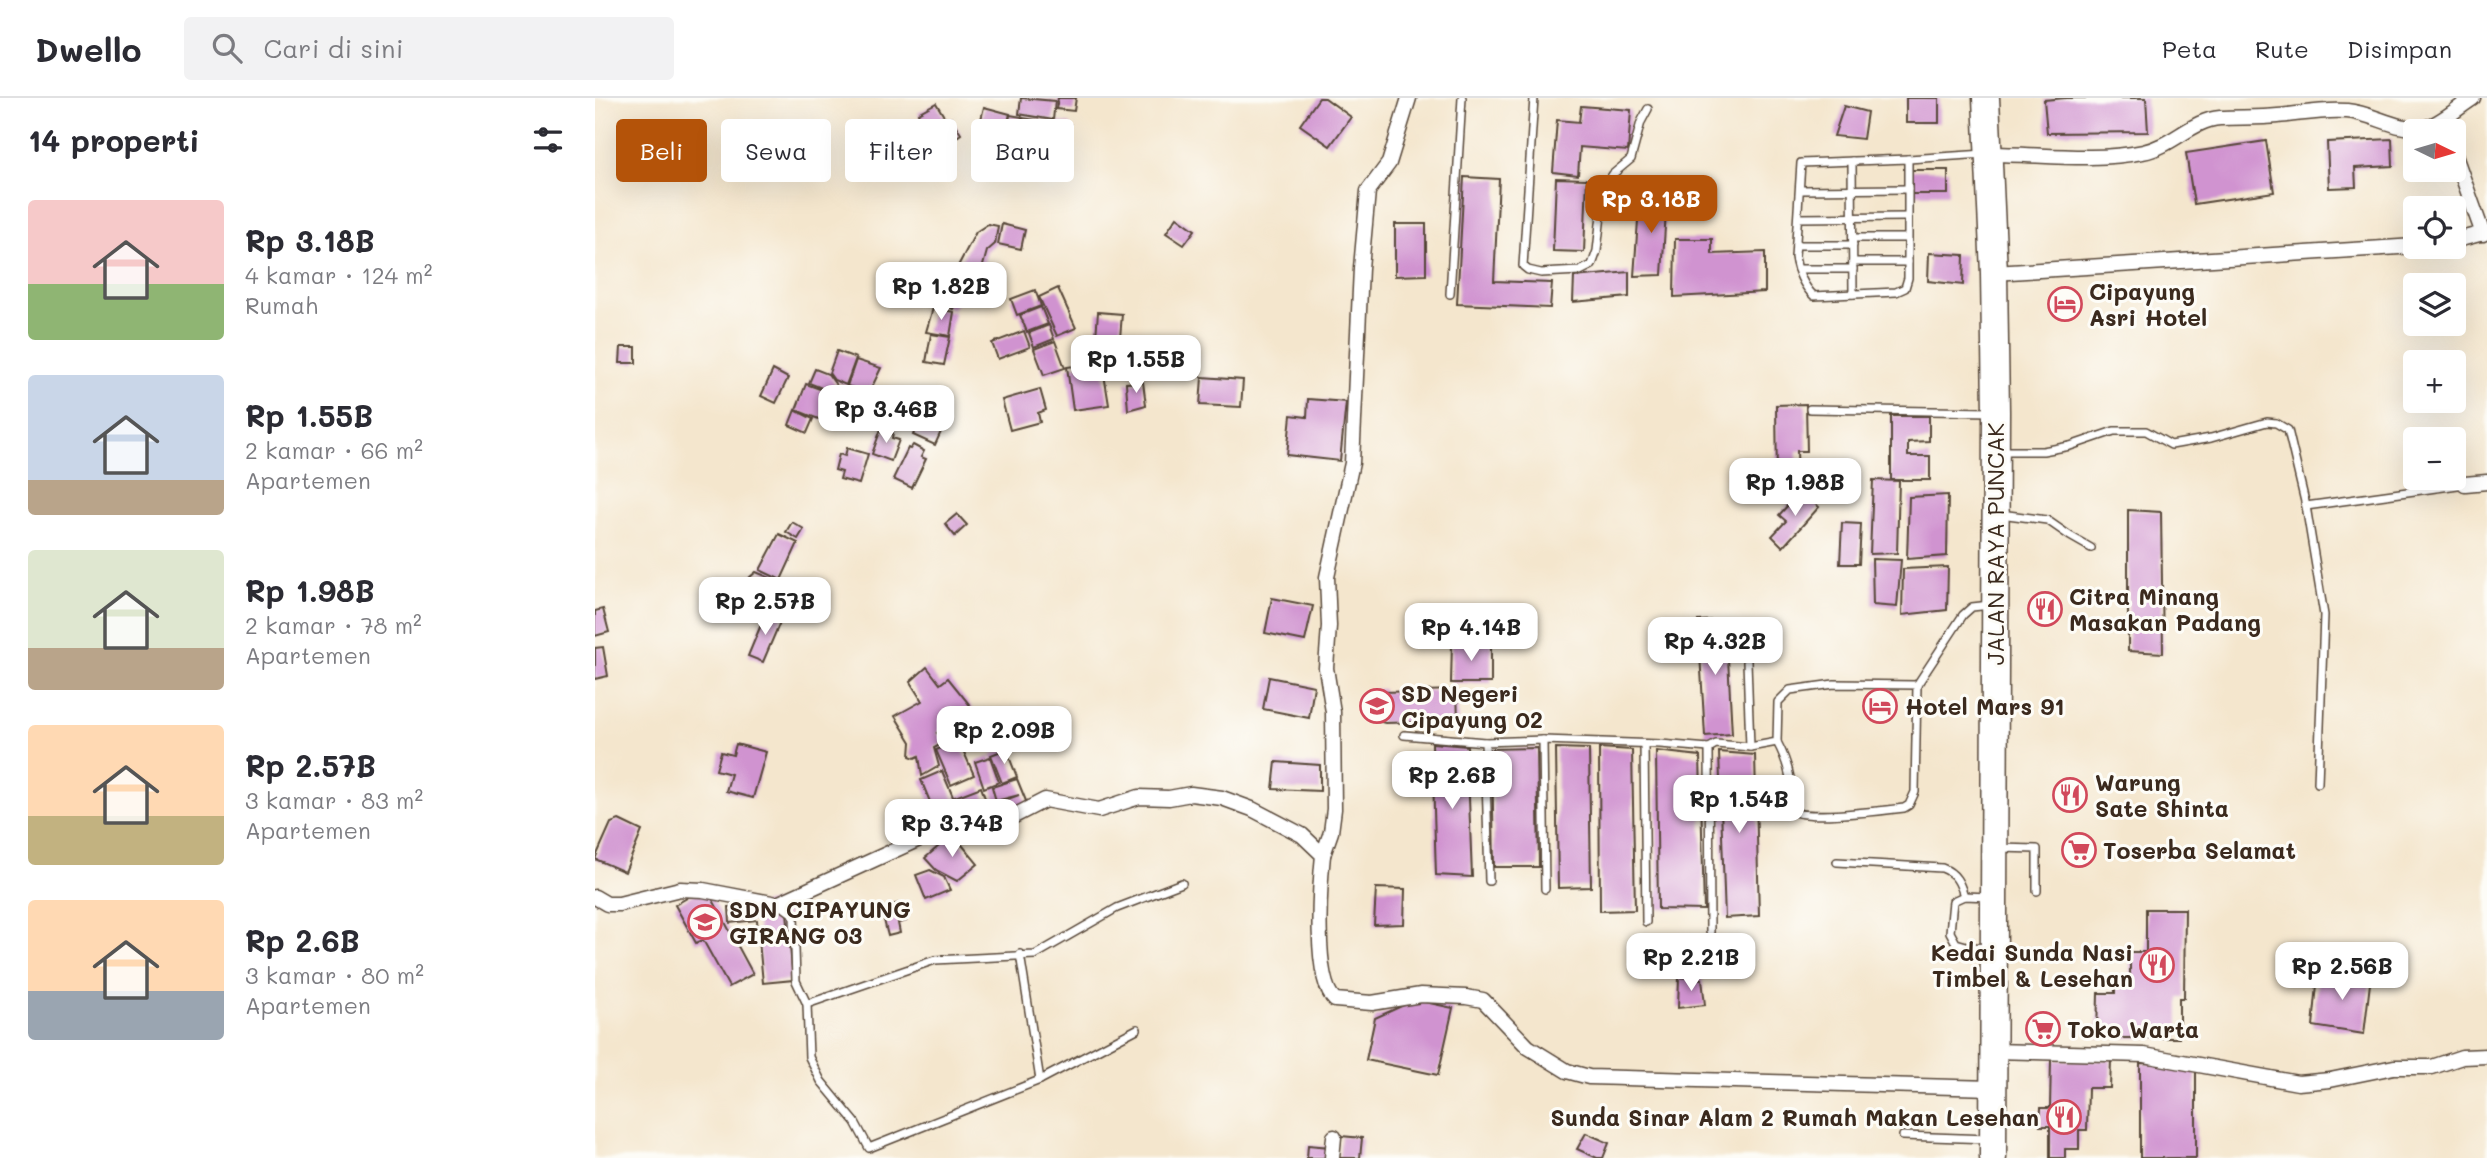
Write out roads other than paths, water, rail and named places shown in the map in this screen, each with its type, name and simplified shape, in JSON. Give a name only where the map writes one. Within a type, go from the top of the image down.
[{"type":"highway","name":"JALAN RAYA PUNCAK","points":[[1986,98],[1994,273],[1996,412],[1993,1149]]},
{"type":"street","points":[[1409,98],[1388,163],[1367,191],[1352,463],[1327,577],[1329,625],[1326,668],[1333,712],[1334,809],[1331,832],[1323,855],[1319,929],[1327,989],[1335,1000],[1372,1003],[1422,995],[1483,1000],[1528,1047],[1567,1071],[1590,1077],[1992,1088]]},
{"type":"street","points":[[2451,119],[2473,98]]},
{"type":"street","points":[[1989,154],[2075,158],[2142,153],[2169,144],[2195,126],[2216,118],[2346,111],[2364,113],[2382,122],[2403,126]]},
{"type":"street","points":[[2465,182],[2485,233],[2466,238]]},
{"type":"street","points":[[1994,273],[2403,247]]},
{"type":"street","points":[[2466,484],[2487,482]]},
{"type":"street","points":[[595,897],[607,904],[619,904],[680,889],[703,890],[778,904],[939,830],[965,832],[991,828],[1045,800],[1099,810],[1139,797],[1169,798],[1191,794],[1222,798],[1302,835],[1323,855]]},
{"type":"street","points":[[1993,1051],[2144,1055],[2298,1083],[2330,1080],[2394,1067],[2433,1067],[2462,1057],[2487,1056]]},
{"type":"street","points":[[1332,1158],[1334,1137]]},
{"type":"lane","points":[[1450,294],[1462,98]]},
{"type":"lane","points":[[1534,98],[1523,266],[1541,273],[1580,271],[1592,265],[1597,251],[1604,188],[1613,174],[1631,159],[1641,122],[1649,109]]},
{"type":"lane","points":[[1908,159],[1907,286],[1896,292],[1814,296],[1798,270],[1795,257],[1801,163],[1989,154]]},
{"type":"lane","points":[[1852,161],[1853,294]]},
{"type":"lane","points":[[1800,190],[1908,189]]},
{"type":"lane","points":[[1798,218],[1907,218]]},
{"type":"lane","points":[[1796,245],[1907,238]]},
{"type":"lane","points":[[1798,270],[1908,262]]},
{"type":"lane","points":[[1810,410],[1996,412]]},
{"type":"lane","points":[[1995,450],[2043,451],[2070,446],[2114,431],[2128,430],[2146,431],[2171,445],[2211,438],[2267,422],[2276,422],[2288,430],[2306,506],[2323,615],[2318,783]]},
{"type":"lane","points":[[2306,506],[2422,490]]},
{"type":"lane","points":[[1996,514],[2047,520],[2091,548]]},
{"type":"lane","points":[[1917,684],[1854,683],[1790,690],[1778,702],[1777,742],[1791,785],[1789,807],[1792,812],[1819,815],[1904,808],[1909,805],[1915,792],[1917,684],[1963,615],[1972,607],[1995,605]]},
{"type":"lane","points":[[1746,633],[1750,747]]},
{"type":"lane","points":[[1403,736],[1485,742],[1543,740],[1709,748],[1716,744],[1750,747],[1777,742]]},
{"type":"lane","points":[[1543,740],[1545,889]]},
{"type":"lane","points":[[1485,742],[1489,881]]},
{"type":"lane","points":[[1644,744],[1646,922]]},
{"type":"lane","points":[[1709,748],[1710,932]]},
{"type":"lane","points":[[1995,848],[2037,849],[2037,891]]},
{"type":"lane","points":[[1837,862],[1942,868],[1959,881],[1964,896]]},
{"type":"lane","points":[[807,1004],[935,960],[1035,954],[1117,908],[1182,883]]},
{"type":"lane","points":[[1993,948],[1970,947],[1957,943],[1950,932],[1953,901],[1964,896],[1994,897]]},
{"type":"lane","points":[[778,904],[794,915],[796,981],[807,1004],[809,1057],[821,1081],[855,1122],[869,1148],[1040,1080],[1137,1029]]},
{"type":"lane","points":[[1020,954],[1040,1080]]},
{"type":"lane","points":[[1903,1136],[1993,1149]]},
{"type":"place","name":"Cipayung Asri Hotel","points":[[2065,304]]},
{"type":"place","name":"Citra Minang Masakan Padang","points":[[2045,609]]},
{"type":"place","name":"SD Negeri Cipayung 02","points":[[1377,706]]},
{"type":"place","name":"Hotel Mars 91","points":[[1880,706]]},
{"type":"place","name":"Warung Sate Shinta","points":[[2070,795]]},
{"type":"place","name":"Toserba Selamat","points":[[2079,850]]},
{"type":"place","name":"SDN CIPAYUNG GIRANG 03","points":[[705,922]]},
{"type":"place","name":"Kedai Sunda Nasi Timbel & Lesehan","points":[[2157,965]]},
{"type":"place","name":"Toko Warta","points":[[2043,1029]]},
{"type":"place","name":"Sunda Sinar Alam 2 Rumah Makan Lesehan","points":[[2064,1117]]}]
